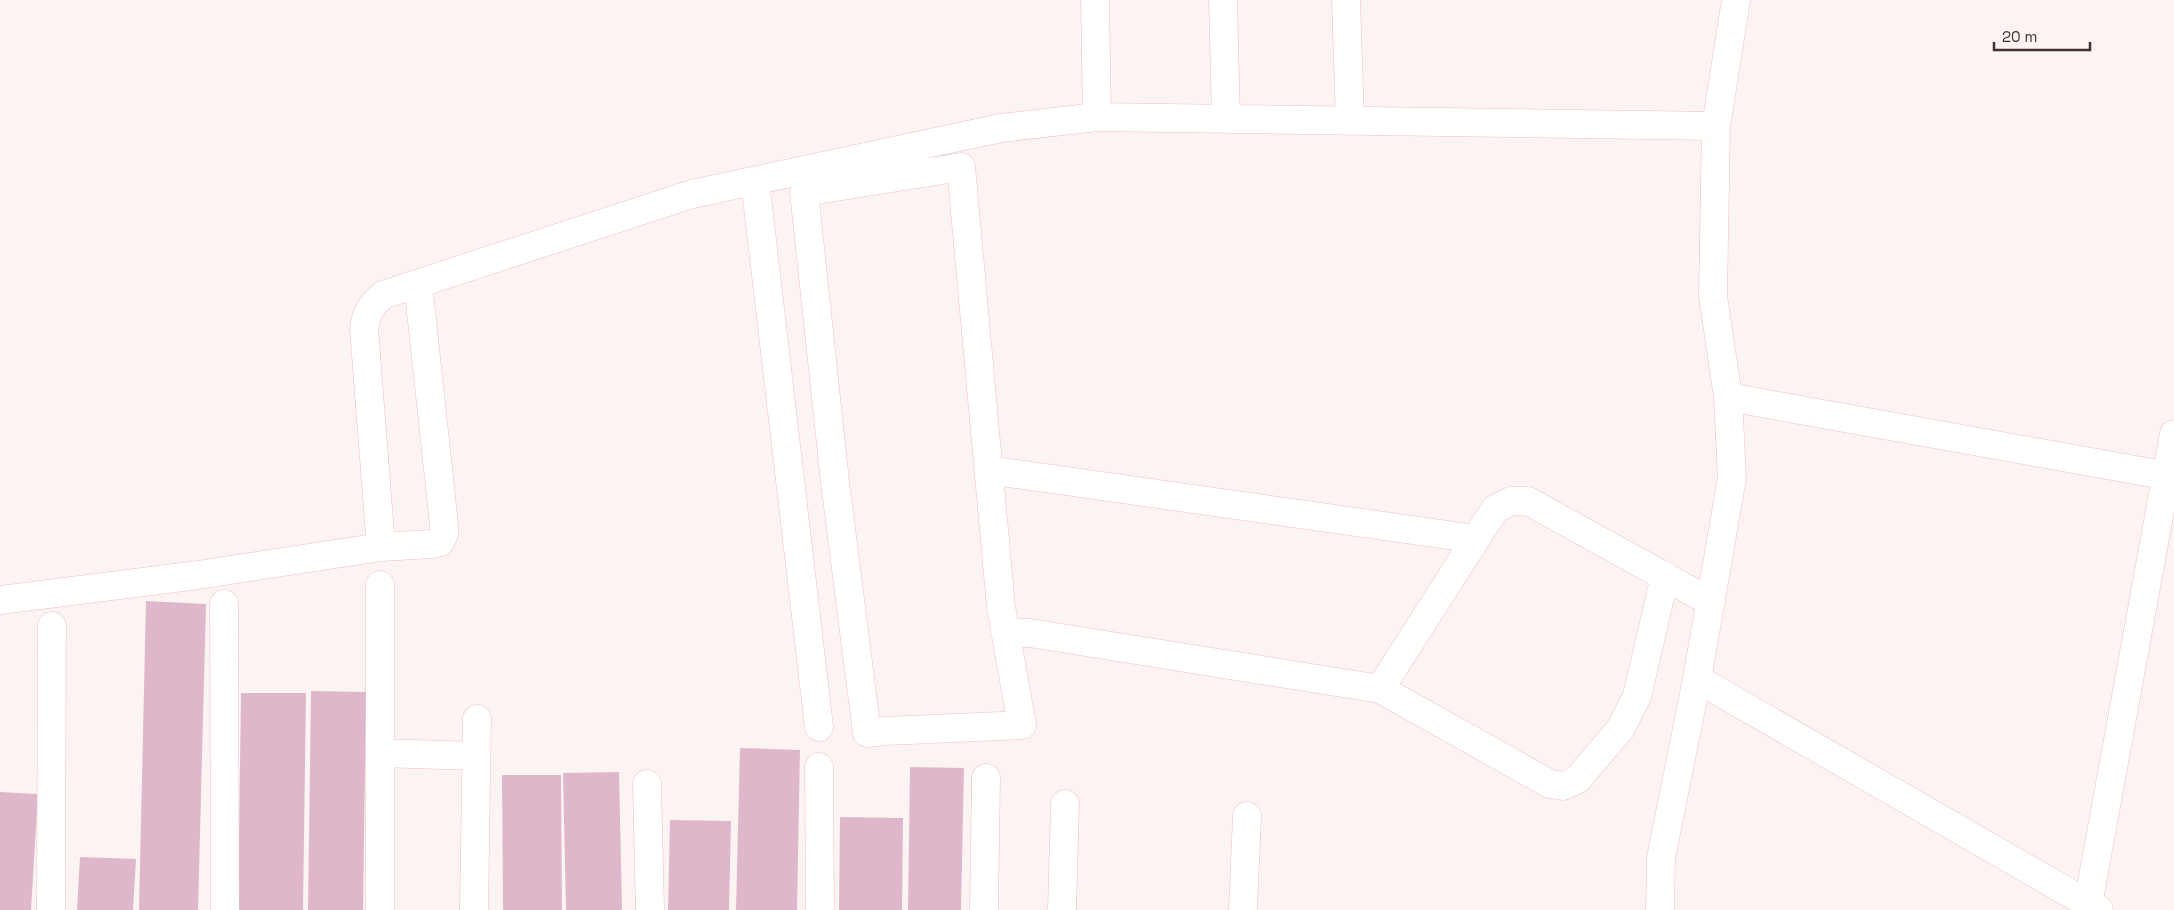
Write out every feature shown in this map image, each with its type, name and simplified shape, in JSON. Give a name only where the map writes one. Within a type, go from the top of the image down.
[{"type":"street","points":[[1095,0],[1097,118]]},
{"type":"street","points":[[1223,0],[1226,119]]},
{"type":"street","points":[[1346,0],[1350,121]]},
{"type":"street","points":[[1660,910],[1661,858],[1697,679],[1732,478],[1728,397],[1713,296],[1716,126],[1736,0]]},
{"type":"street","points":[[382,547],[364,330],[365,317],[371,305],[383,295],[692,194],[1001,128],[1097,118],[1716,126]]},
{"type":"street","points":[[961,167],[988,470],[1001,607],[1022,725],[866,733],[835,482],[804,192],[961,167]]},
{"type":"street","points":[[755,181],[819,727]]},
{"type":"street","points":[[0,600],[198,575],[382,547],[440,542],[444,534],[418,284]]},
{"type":"street","points":[[1728,397],[2170,476]]},
{"type":"street","points":[[1697,679],[2091,908],[2170,476],[2174,434]]},
{"type":"street","points":[[988,470],[1476,539]]},
{"type":"street","points":[[1380,689],[1495,509],[1511,501],[1528,501],[1711,602]]},
{"type":"street","points":[[1005,632],[1030,633],[1380,689],[1550,784],[1563,786],[1577,780],[1621,728],[1637,696],[1665,576]]},
{"type":"street","points":[[380,585],[380,910]]},
{"type":"street","points":[[224,604],[225,910]]},
{"type":"street","points":[[51,910],[52,626]]},
{"type":"street","points":[[474,910],[476,719]]},
{"type":"street","points":[[380,753],[475,756]]},
{"type":"street","points":[[819,767],[820,910]]},
{"type":"street","points":[[984,910],[986,778]]},
{"type":"street","points":[[647,784],[650,910]]},
{"type":"street","points":[[1062,910],[1065,804]]},
{"type":"street","points":[[1243,910],[1247,816]]},
{"type":"building","points":[[146,601],[206,604],[198,910],[139,910]]},
{"type":"building","points":[[311,691],[366,692],[363,910],[308,910]]},
{"type":"building","points":[[241,693],[306,693],[303,910],[238,910]]},
{"type":"building","points":[[740,748],[800,750],[797,910],[736,910]]},
{"type":"building","points":[[910,767],[964,768],[961,910],[908,910]]},
{"type":"building","points":[[619,772],[622,910],[566,910],[563,773]]},
{"type":"building","points":[[502,775],[561,775],[562,910],[503,910]]},
{"type":"building","points":[[0,792],[38,794],[31,910],[0,910]]},
{"type":"building","points":[[840,817],[903,818],[902,910],[839,910]]},
{"type":"building","points":[[670,820],[731,821],[729,910],[668,910]]},
{"type":"building","points":[[80,857],[136,859],[133,910],[77,910]]}]
